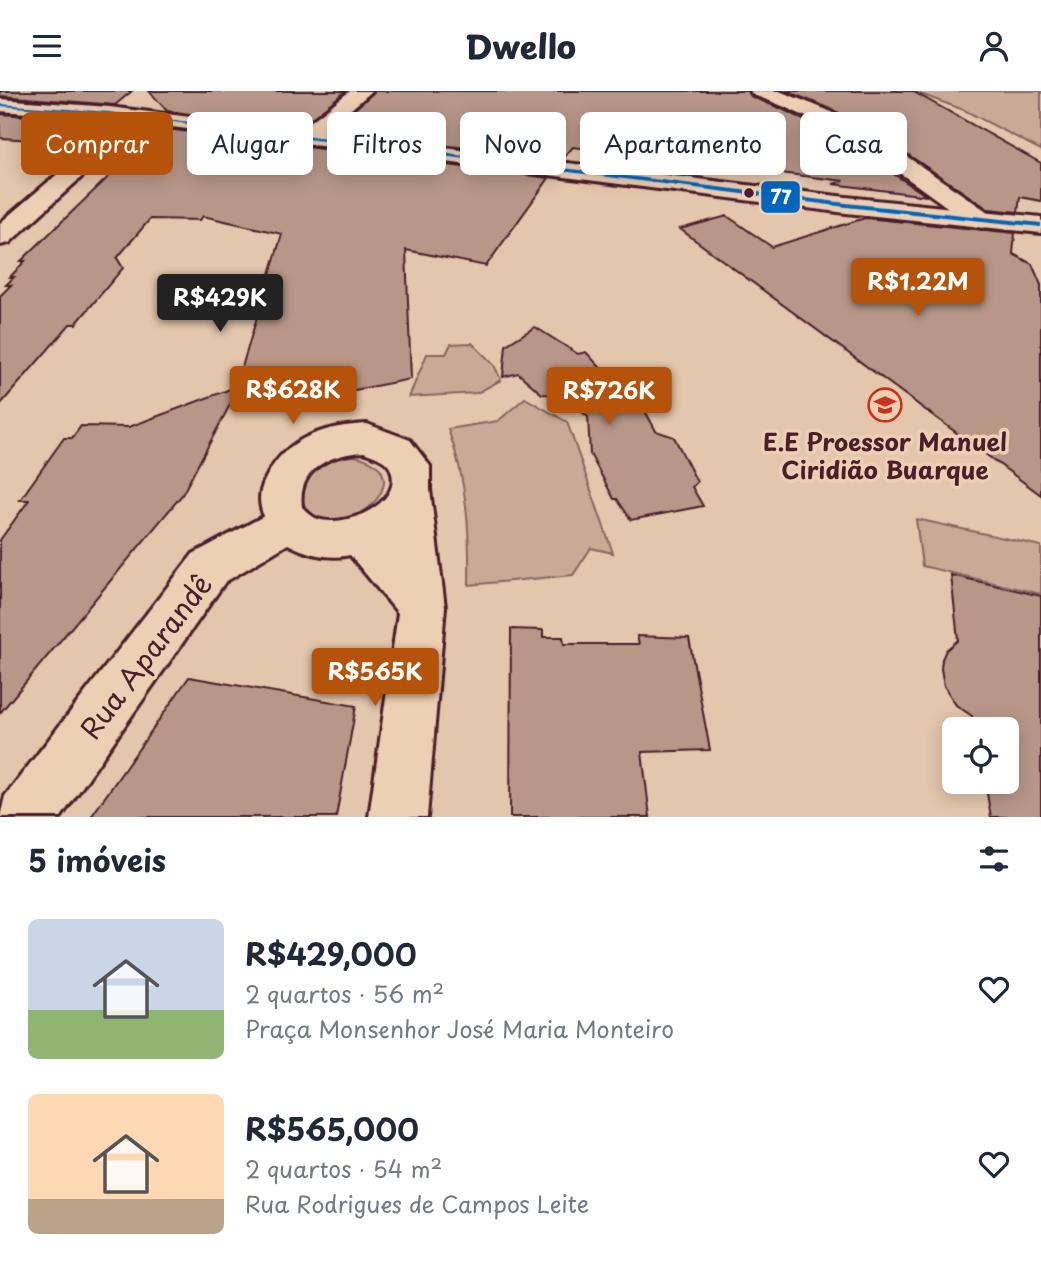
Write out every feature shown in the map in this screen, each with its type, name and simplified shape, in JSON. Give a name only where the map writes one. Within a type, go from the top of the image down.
[{"type":"street","points":[[313,131],[362,91]]},
{"type":"street","points":[[760,91],[795,102],[843,123],[982,220]]},
{"type":"street","points":[[0,105],[79,112]]},
{"type":"street","points":[[313,139],[1041,225]]},
{"type":"street","points":[[0,237],[70,175]]},
{"type":"street","points":[[398,817],[422,607],[411,493],[413,477],[409,463],[399,451],[385,443],[367,439],[329,443],[310,451],[285,477],[279,493],[281,509],[289,523],[302,533],[340,540],[360,536],[383,526],[401,511],[411,493]]},
{"type":"street","name":"Rua Aparandê","points":[[26,817],[209,568],[289,523]]},
{"type":"street","points":[[360,536],[422,607]]},
{"type":"shaded area","points":[[912,91],[1041,91],[1041,150],[964,110]]},
{"type":"shaded area","points":[[472,343],[494,365],[501,380],[477,393],[409,397],[427,354],[446,354],[451,344]]},
{"type":"shaded area","points":[[525,398],[567,422],[613,553],[591,548],[573,575],[469,585],[466,506],[448,429],[498,421]]},
{"type":"shaded area","points":[[355,456],[377,466],[384,480],[380,495],[367,509],[349,519],[330,521],[313,514],[300,495],[314,470],[334,458]]},
{"type":"shaded area","points":[[916,519],[1041,546],[1041,594],[922,566]]},
{"type":"building","points":[[0,91],[132,91],[115,105],[0,96]]},
{"type":"building","points":[[149,91],[346,91],[313,117],[313,112],[187,114],[167,111]]},
{"type":"building","points":[[375,91],[747,91],[752,97],[800,118],[800,175],[895,175],[927,196],[833,184],[844,181],[786,174],[786,112],[580,112],[580,148],[573,147],[566,155],[566,112],[460,112],[460,147],[446,146],[446,112],[351,112]]},
{"type":"building","points":[[786,91],[912,91],[1041,163],[1041,201],[1020,197],[1018,212],[988,209],[907,154],[907,112],[835,112]]},
{"type":"building","points":[[0,114],[21,116],[21,139],[0,138]]},
{"type":"building","points":[[173,130],[187,132],[187,175],[313,175],[313,148],[327,150],[327,175],[446,175],[446,165],[460,167],[460,175],[526,175],[549,178],[486,266],[406,250],[411,379],[304,400],[231,405],[232,401],[182,495],[0,713],[0,540],[29,500],[20,500],[64,438],[72,438],[81,426],[129,427],[236,387],[282,234],[203,216],[200,220],[150,219],[117,258],[123,268],[76,324],[70,324],[0,405],[0,296],[11,285],[6,285],[14,277],[10,277],[25,261],[21,261],[110,175],[173,175]]},
{"type":"building","points":[[727,216],[772,247],[865,218],[1015,233],[1013,254],[1032,264],[1041,285],[1041,495],[680,229]]},
{"type":"building","points":[[535,327],[578,354],[586,352],[632,402],[644,409],[656,431],[674,437],[697,482],[692,487],[703,506],[631,520],[617,499],[614,499],[590,454],[588,417],[562,395],[542,394],[518,373],[503,377],[506,345]]},
{"type":"building","points":[[951,575],[1041,596],[1041,817],[991,817],[987,794],[1019,794],[1019,717],[972,717],[956,705],[944,686],[941,669],[946,650],[958,640]]},
{"type":"building","points":[[511,629],[543,630],[543,637],[563,637],[564,644],[639,644],[637,636],[689,638],[710,750],[642,752],[650,817],[510,817]]},
{"type":"building","points":[[189,677],[356,706],[336,817],[91,817]]},
{"type":"transit line","name":"77","points":[[0,105],[109,113],[846,205],[1041,225]]},
{"type":"place","name":"E.E Proessor Manuel Ciridião Buarque","points":[[885,405]]}]
